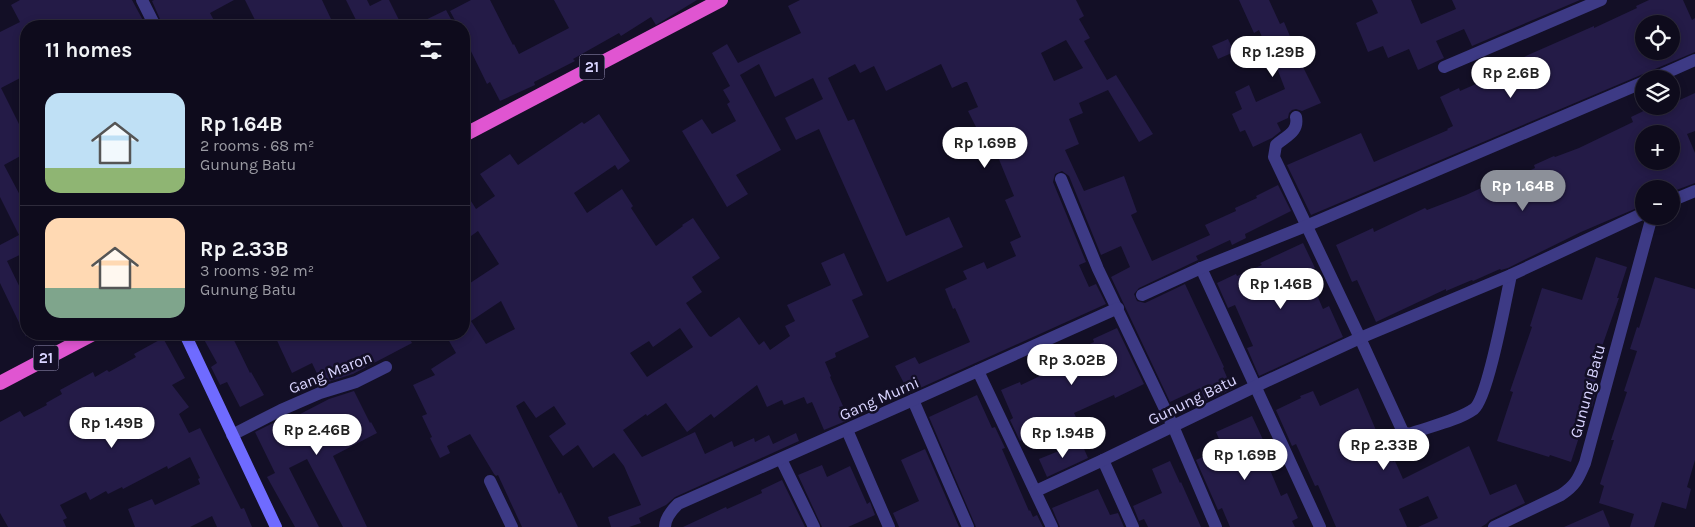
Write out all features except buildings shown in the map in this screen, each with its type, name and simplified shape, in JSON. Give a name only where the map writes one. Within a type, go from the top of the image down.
[{"type":"highway","name":"21","points":[[470,132],[721,0]]},
{"type":"highway","name":"21","points":[[0,383],[81,340]]},
{"type":"main road","points":[[188,340],[276,527]]},
{"type":"street","points":[[142,0],[152,20]]},
{"type":"street","points":[[1444,67],[1601,0]]},
{"type":"street","points":[[1672,70],[1695,60]]},
{"type":"street","points":[[1142,295],[1201,268],[1306,226],[1635,86]]},
{"type":"street","points":[[1296,118],[1297,126],[1293,133],[1276,145],[1274,157],[1403,432],[1409,434],[1458,417],[1472,410],[1480,400],[1489,372],[1511,276]]},
{"type":"street","points":[[1060,179],[1098,269],[1173,426],[1216,527]]},
{"type":"street","points":[[1680,197],[1695,191]]},
{"type":"street","name":"Gunung Batu","points":[[1036,491],[1360,338],[1511,276],[1635,217]]},
{"type":"street","name":"Gunung Batu","points":[[1494,527],[1561,495],[1578,482],[1650,225]]},
{"type":"street","name":"Gunung Batu","points":[[1201,268],[1254,387],[1320,527]]},
{"type":"street","name":"Gang Murni","points":[[665,527],[664,524],[669,514],[678,504],[1118,308]]},
{"type":"street","name":"Gang Maron","points":[[232,435],[281,410],[356,382],[386,367]]},
{"type":"street","points":[[978,371],[1052,527]]},
{"type":"street","points":[[913,400],[968,527]]},
{"type":"street","points":[[847,430],[890,527]]},
{"type":"street","points":[[781,459],[814,527]]},
{"type":"street","points":[[1103,460],[1133,527]]},
{"type":"street","points":[[490,481],[512,527]]}]
